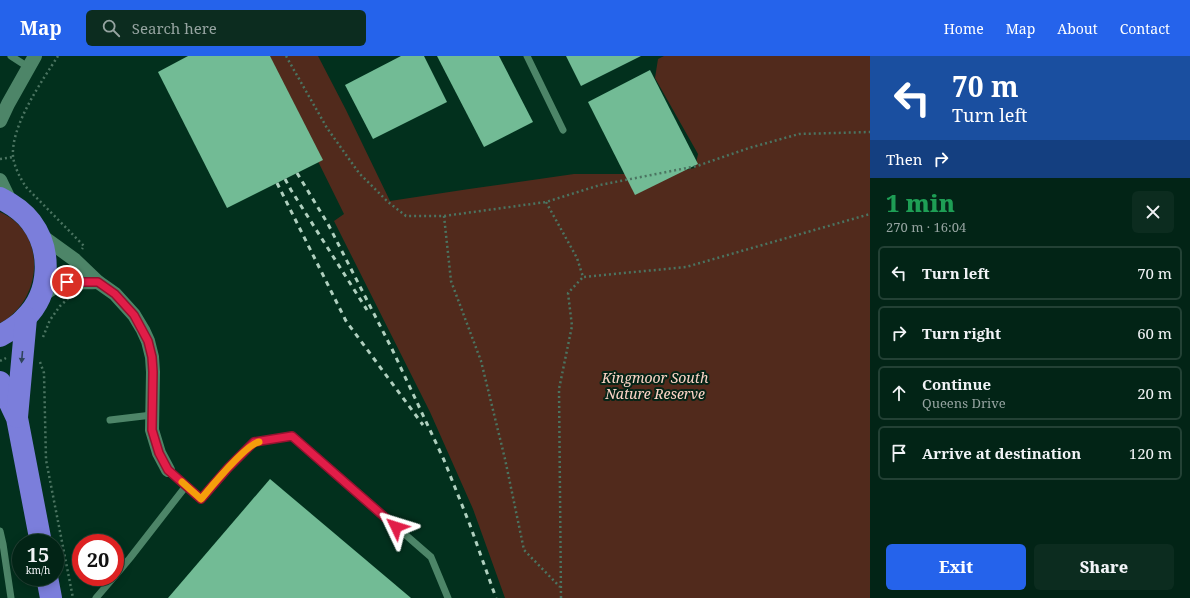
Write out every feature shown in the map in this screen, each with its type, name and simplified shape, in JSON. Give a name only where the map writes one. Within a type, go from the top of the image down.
[{"type":"highway","points":[[0,336],[14,328],[26,318],[33,309],[40,297],[44,284],[46,267],[44,250],[39,234],[22,212],[5,201]]},
{"type":"highway","points":[[17,418],[26,318]]},
{"type":"highway","points":[[0,382],[17,418],[39,534]]},
{"type":"highway","points":[[49,586],[51,598]]},
{"type":"street","points":[[0,121],[32,62]]},
{"type":"street","points":[[0,180],[5,201]]},
{"type":"street","points":[[39,234],[75,260],[98,282],[115,294],[134,315],[148,341],[152,357],[152,430],[159,453],[168,470]]},
{"type":"street","points":[[40,297],[53,287],[67,282],[98,282]]},
{"type":"lane","points":[[11,56],[32,62]]},
{"type":"lane","points":[[527,56],[563,130]]},
{"type":"lane","points":[[110,420],[152,415]]},
{"type":"lane","points":[[168,470],[201,499],[228,468],[254,442],[292,436],[431,558],[448,598]]},
{"type":"lane","points":[[124,565],[186,486]]},
{"type":"lane","points":[[0,531],[11,598]]},
{"type":"lane","points":[[96,598],[106,586]]},
{"type":"path","points":[[58,56],[33,95],[16,133],[13,157],[20,178],[26,187],[84,246]]},
{"type":"path","points":[[286,56],[327,128],[359,172],[388,202],[406,216],[444,216],[546,202],[600,186],[697,166],[749,148],[799,134],[870,132]]},
{"type":"path","points":[[0,159],[13,157]]},
{"type":"path","points":[[546,202],[577,258],[583,277]]},
{"type":"path","points":[[560,598],[559,389],[572,326],[568,293],[583,277],[686,267],[870,214]]},
{"type":"path","points":[[444,216],[451,281],[481,361],[505,459],[524,550],[560,587]]},
{"type":"path","points":[[0,361],[22,351],[37,352],[44,373],[46,460],[73,598]]},
{"type":"green space","name":"Kingmoor South Nature Reserve","points":[[266,56],[318,56],[390,201],[574,174],[664,174],[695,168],[698,154],[655,78],[658,59],[664,56],[870,56],[870,598],[505,598],[473,509],[430,412],[334,221],[344,214]]},
{"type":"green space","points":[[0,212],[16,222],[26,235],[32,250],[34,267],[32,283],[25,299],[14,312],[0,323]]},
{"type":"building","points":[[188,56],[270,56],[323,160],[227,208],[158,72]]},
{"type":"building","points":[[401,56],[424,56],[447,102],[373,139],[345,85]]},
{"type":"building","points":[[437,56],[499,56],[533,122],[484,147]]},
{"type":"building","points":[[566,56],[641,56],[581,86]]},
{"type":"building","points":[[650,70],[698,164],[635,195],[588,102]]},
{"type":"building","points":[[270,479],[411,598],[168,598]]},
{"type":"railway","points":[[297,173],[328,224],[392,349],[444,460],[470,525],[496,598]]},
{"type":"railway","points":[[285,179],[367,310]]},
{"type":"railway","points":[[277,183],[346,321],[423,425]]},
{"type":"slow traffic","points":[[182,482],[201,499],[228,468],[254,442],[259,442]]},
{"type":"route","points":[[67,282],[98,282],[115,294],[134,315],[148,341],[152,357],[152,430],[159,453],[168,470],[201,499],[228,468],[254,442],[292,436],[396,527]]}]
